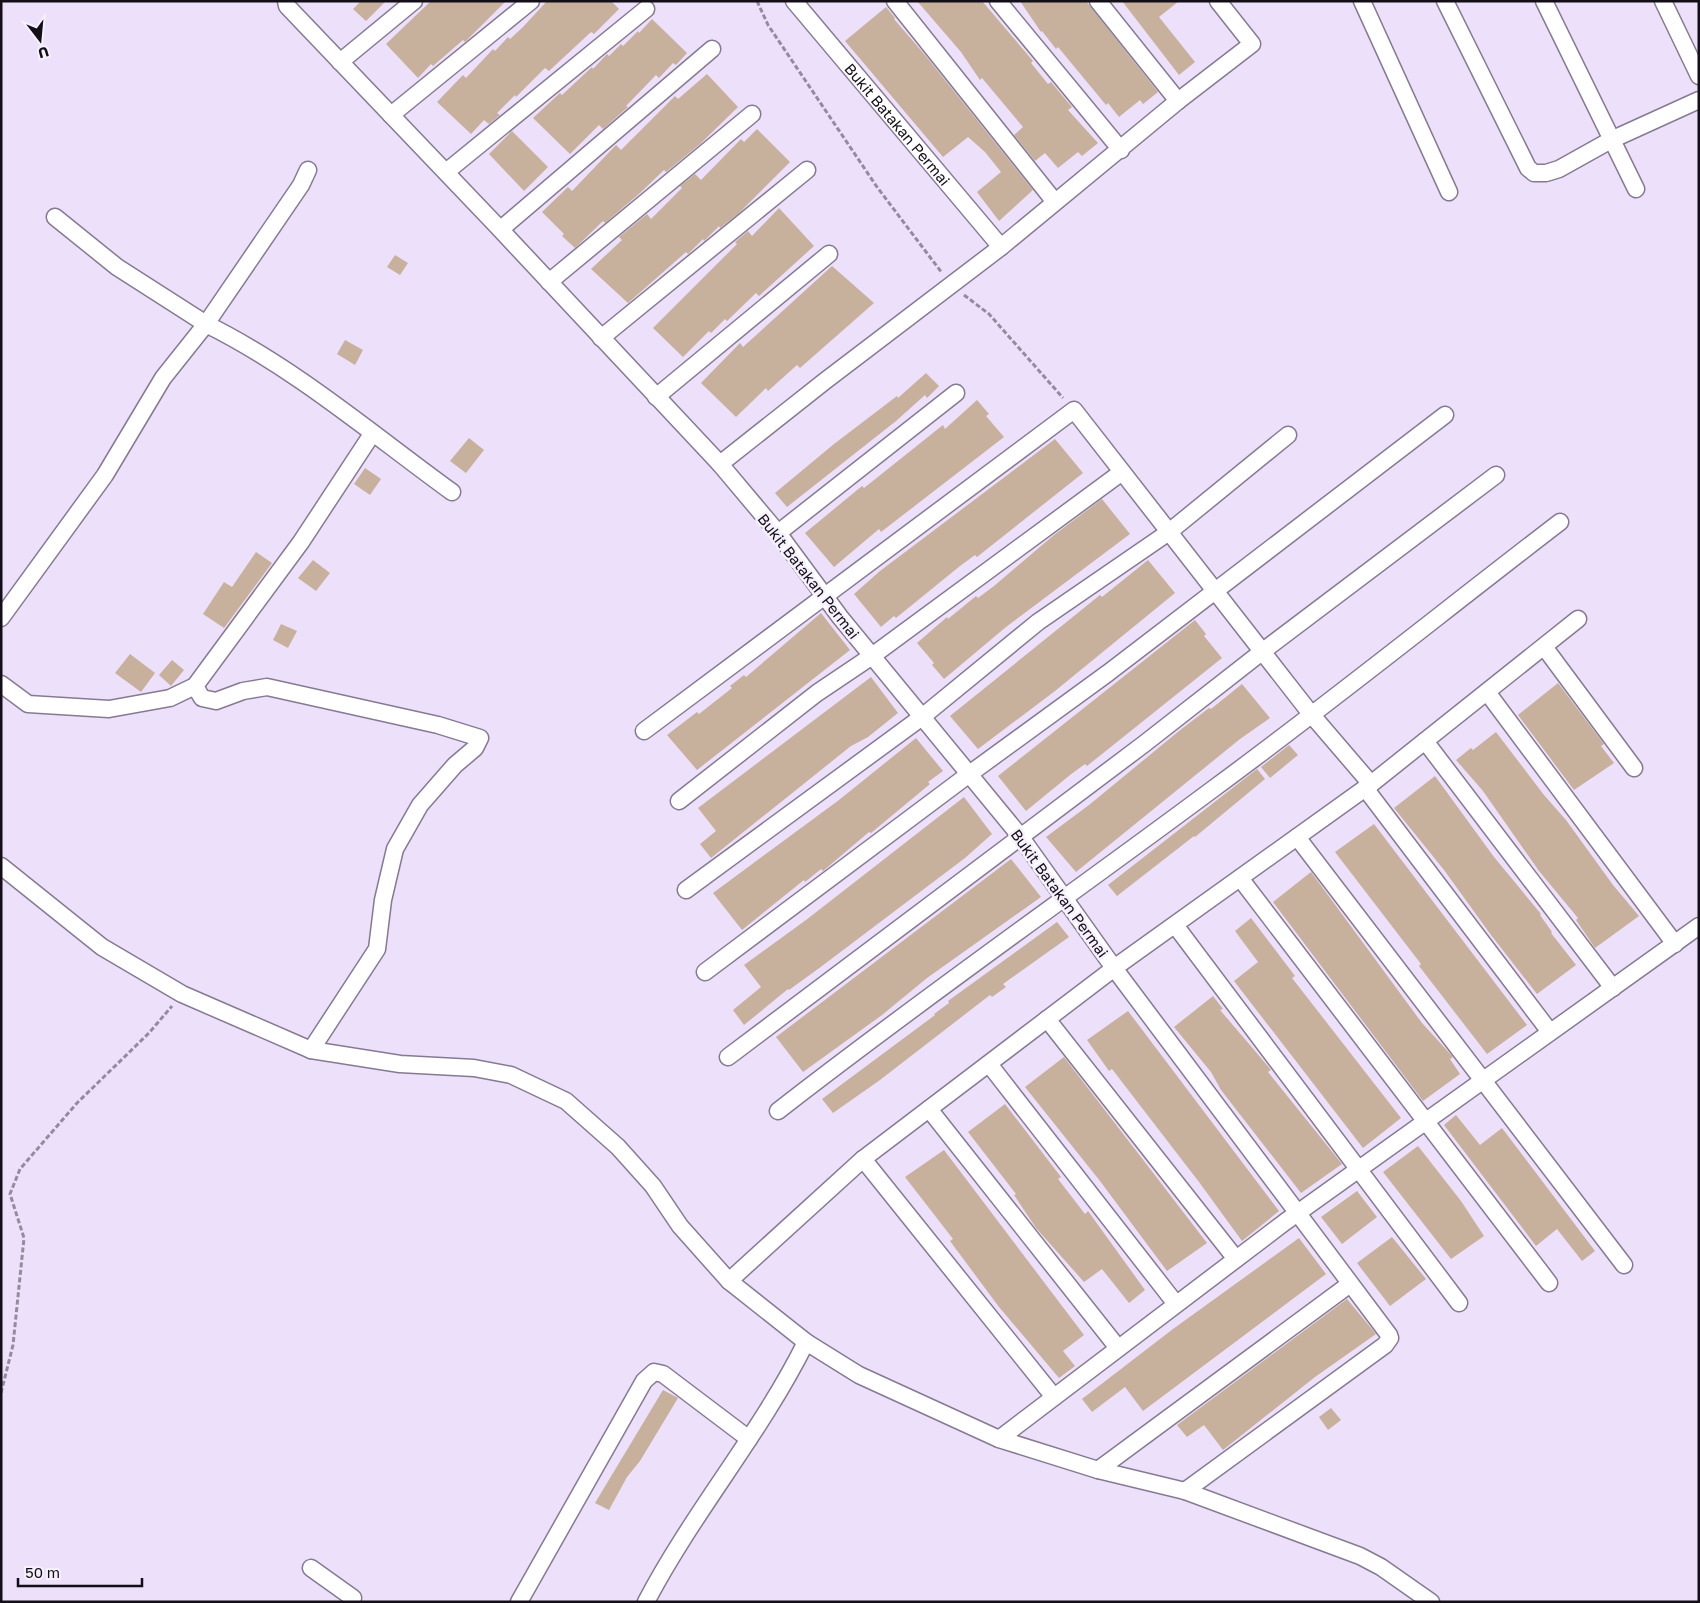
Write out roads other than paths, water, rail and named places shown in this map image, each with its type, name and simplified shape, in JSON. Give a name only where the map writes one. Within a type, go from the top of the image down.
[{"type":"street","points":[[340,62],[414,1]]},
{"type":"street","points":[[391,115],[531,1]]},
{"type":"street","name":"Bukit Batakan Permai","points":[[794,1],[1001,247]]},
{"type":"street","points":[[894,1],[1055,202]]},
{"type":"street","points":[[998,1],[1121,150]]},
{"type":"street","points":[[1098,1],[1178,101]]},
{"type":"street","points":[[720,464],[825,381],[1001,247],[1121,150],[1178,101],[1252,44],[1218,1]]},
{"type":"street","points":[[1362,1],[1449,192]]},
{"type":"street","points":[[1445,1],[1528,168],[1534,173],[1546,173],[1559,169],[1611,140],[1699,100]]},
{"type":"street","points":[[1544,1],[1636,189]]},
{"type":"street","points":[[1663,1],[1699,76]]},
{"type":"street","name":"Bukit Batakan Permai","points":[[287,2],[287,6],[501,229],[720,464],[778,533],[823,596],[1020,836],[1114,968],[1389,1334],[1390,1338],[1385,1345],[1185,1492]]},
{"type":"street","points":[[446,172],[646,9]]},
{"type":"street","points":[[501,229],[712,49]]},
{"type":"street","points":[[549,282],[752,114]]},
{"type":"street","points":[[1,618],[104,475],[162,378],[206,324],[301,185],[308,170]]},
{"type":"street","points":[[601,338],[807,170]]},
{"type":"street","points":[[55,217],[117,267],[206,324],[242,342],[298,379],[452,492]]},
{"type":"street","points":[[656,396],[829,254]]},
{"type":"street","points":[[778,533],[956,393]]},
{"type":"street","points":[[644,731],[1074,410],[1216,589],[1368,786],[1550,1032]]},
{"type":"street","points":[[705,972],[968,775],[1108,673],[1445,415]]},
{"type":"street","points":[[1,684],[28,704],[110,709],[170,698],[195,686],[301,542],[372,434]]},
{"type":"street","points":[[686,890],[922,717],[1038,622],[1169,532],[1288,435]]},
{"type":"street","points":[[679,801],[817,694],[872,656],[1122,472]]},
{"type":"street","points":[[728,1057],[1144,744],[1263,650],[1496,475]]},
{"type":"street","points":[[778,1111],[895,1020],[1065,899],[1312,714],[1560,522]]},
{"type":"street","points":[[729,1281],[863,1159],[1114,968],[1368,786],[1545,648],[1578,619]]},
{"type":"street","points":[[1545,648],[1634,768]]},
{"type":"street","points":[[195,686],[202,698],[216,701],[243,691],[267,687],[275,688],[438,725],[480,738],[475,748],[455,764],[420,805],[396,849],[383,900],[376,949],[311,1050]]},
{"type":"street","points":[[1487,692],[1675,944]]},
{"type":"street","points":[[1425,741],[1612,988]]},
{"type":"street","points":[[1297,837],[1484,1079],[1624,1265]]},
{"type":"street","points":[[1,866],[102,947],[182,994],[311,1050],[400,1064],[474,1068],[511,1075],[566,1101],[593,1124],[634,1165],[653,1186],[680,1226],[729,1281],[806,1342],[859,1375],[999,1439],[1098,1470],[1185,1492],[1360,1556],[1382,1567],[1431,1602]]},
{"type":"street","points":[[1240,878],[1549,1282]]},
{"type":"street","points":[[1174,925],[1360,1168],[1459,1303]]},
{"type":"street","points":[[999,1439],[1297,1213],[1699,926]]},
{"type":"street","points":[[1047,1019],[1236,1259]]},
{"type":"street","points":[[989,1064],[1176,1304]]},
{"type":"street","points":[[929,1109],[1118,1348]]},
{"type":"street","points":[[863,1159],[1054,1397]]},
{"type":"street","points":[[1098,1470],[1350,1284]]},
{"type":"street","points":[[646,1602],[661,1572],[788,1379],[806,1342]]},
{"type":"street","points":[[519,1602],[644,1380],[654,1372],[663,1374],[749,1439]]},
{"type":"street","points":[[312,1568],[356,1600]]}]
